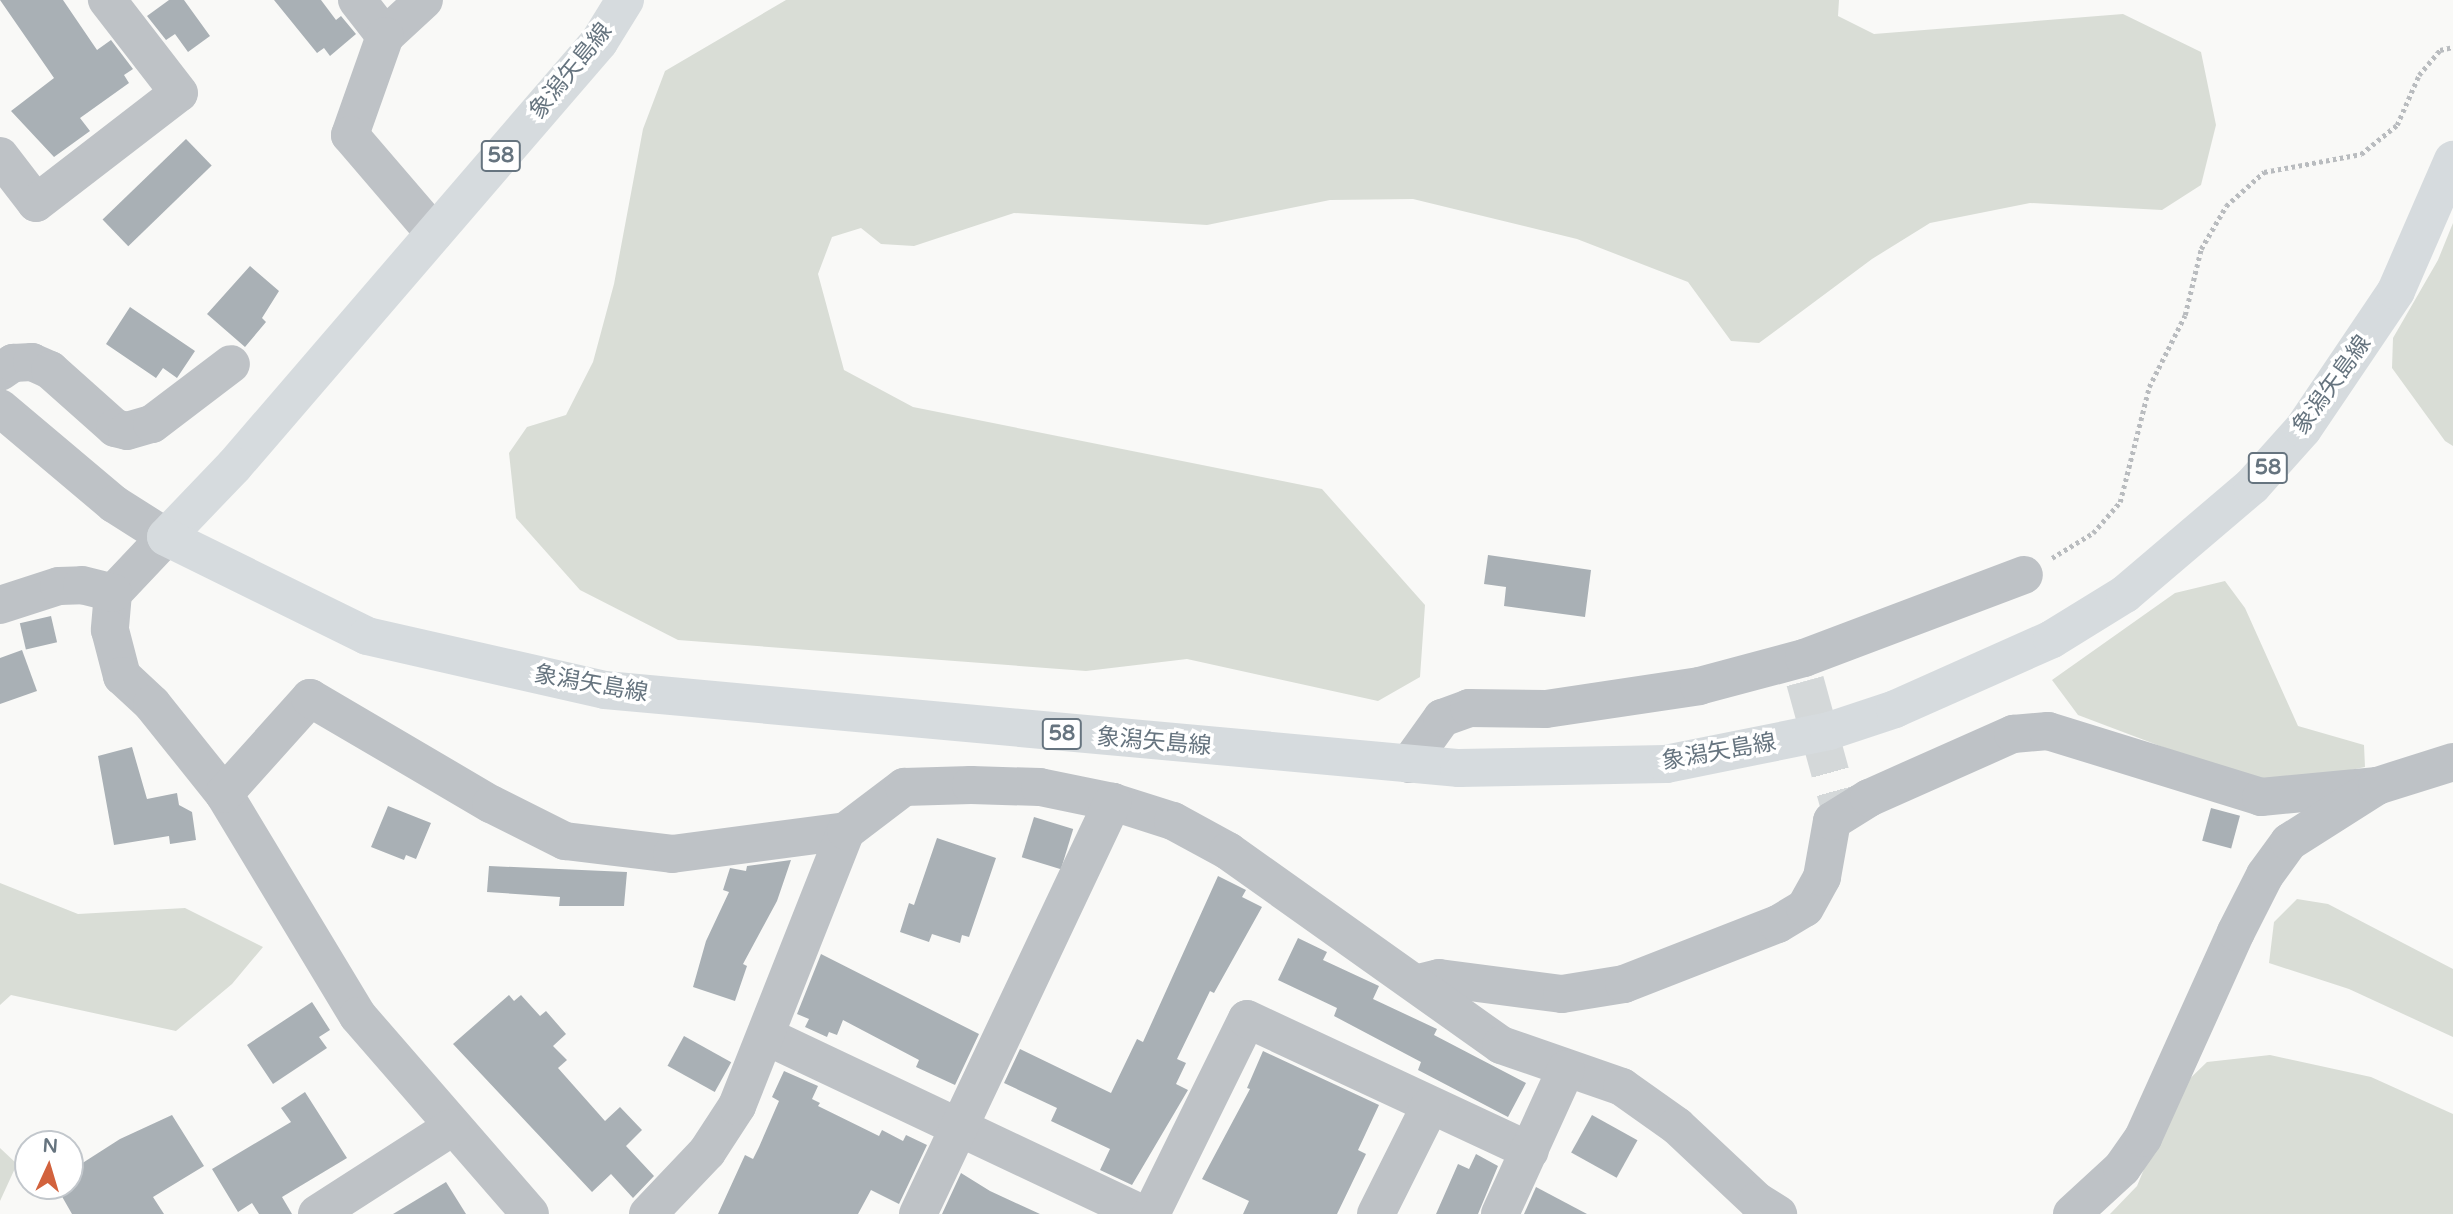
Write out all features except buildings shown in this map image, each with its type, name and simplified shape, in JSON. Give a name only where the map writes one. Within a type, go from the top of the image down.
[{"type":"main road","name":"象潟矢島線","points":[[625,0],[599,42],[166,537],[367,636],[605,690],[1409,764],[1591,768],[1666,764],[1829,731],[1895,709],[2052,639],[2125,594],[2200,533],[2252,486],[2303,429],[2396,291],[2453,160]]},
{"type":"street","points":[[0,156],[36,203],[179,93],[107,0]]},
{"type":"street","points":[[357,0],[385,36]]},
{"type":"street","points":[[424,0],[385,36],[350,135],[434,233]]},
{"type":"street","points":[[0,372],[13,363],[32,362],[50,370],[115,428],[127,431],[152,424],[231,364]]},
{"type":"street","points":[[0,408],[114,504],[166,537],[113,593],[110,631],[122,676],[152,704],[224,794],[358,1016],[451,1128],[530,1214]]},
{"type":"street","points":[[1409,764],[1442,718],[1469,708],[1546,709],[1801,670],[2024,575]]},
{"type":"street","points":[[0,605],[58,586],[82,585],[113,593]]},
{"type":"street","points":[[224,794],[310,698],[491,804],[565,841],[672,854],[846,831],[904,787],[1040,787],[1114,802],[1173,821],[1228,850],[1419,983],[1501,1045],[1622,1087],[1676,1126],[1758,1201],[1778,1214]]},
{"type":"street","points":[[1419,983],[1438,978],[1562,994],[1612,986],[1779,924],[1805,908],[1822,877],[1832,821],[1869,798],[2013,734],[2048,731],[2261,797],[2377,786],[2453,762]]},
{"type":"street","points":[[2072,1214],[2122,1168],[2143,1138],[2265,875],[2289,842],[2377,786]]},
{"type":"street","points":[[918,1214],[962,1127],[1114,802]]},
{"type":"street","points":[[648,1214],[707,1152],[737,1106],[768,1037],[846,831]]},
{"type":"street","points":[[1151,1214],[1247,1018],[1530,1151]]},
{"type":"street","points":[[768,1037],[1143,1214]]},
{"type":"street","points":[[1500,1214],[1566,1069]]},
{"type":"street","points":[[1376,1214],[1430,1106]]},
{"type":"street","points":[[317,1214],[451,1128]]},
{"type":"path","points":[[2024,575],[2093,533],[2120,502],[2148,387],[2185,314],[2201,249],[2226,206],[2264,172],[2361,154],[2397,125],[2419,75],[2440,50],[2453,47]]},
{"type":"shaded area","points":[[786,0],[1839,0],[1838,16],[1874,34],[2123,14],[2201,52],[2216,125],[2201,185],[2162,210],[2030,203],[1930,223],[1872,259],[1759,343],[1731,341],[1688,282],[1577,239],[1413,199],[1330,200],[1207,225],[1014,213],[914,246],[881,244],[861,228],[832,237],[818,274],[844,370],[913,407],[1322,489],[1425,605],[1420,677],[1378,701],[1187,659],[1086,671],[678,640],[580,590],[516,518],[509,453],[527,427],[566,415],[593,362],[614,284],[643,129],[665,71]]},
{"type":"shaded area","points":[[2453,223],[2453,446],[2445,441],[2392,368],[2393,338],[2438,260]]},
{"type":"shaded area","points":[[2225,581],[2245,608],[2298,726],[2364,745],[2365,767],[2336,773],[2250,780],[2078,715],[2052,680],[2175,593]]},
{"type":"shaded area","points":[[0,883],[78,914],[185,908],[263,947],[232,984],[176,1031],[11,995],[0,1005]]},
{"type":"shaded area","points":[[2297,899],[2328,904],[2453,969],[2453,1037],[2349,989],[2269,963],[2274,922]]},
{"type":"shaded area","points":[[2270,1055],[2371,1077],[2453,1114],[2453,1214],[2110,1214],[2137,1186],[2176,1092],[2207,1062]]},
{"type":"shaded area","points":[[0,1148],[14,1161],[14,1171],[0,1201]]},
{"type":"tunnel","points":[[1805,681],[1842,815]]}]
